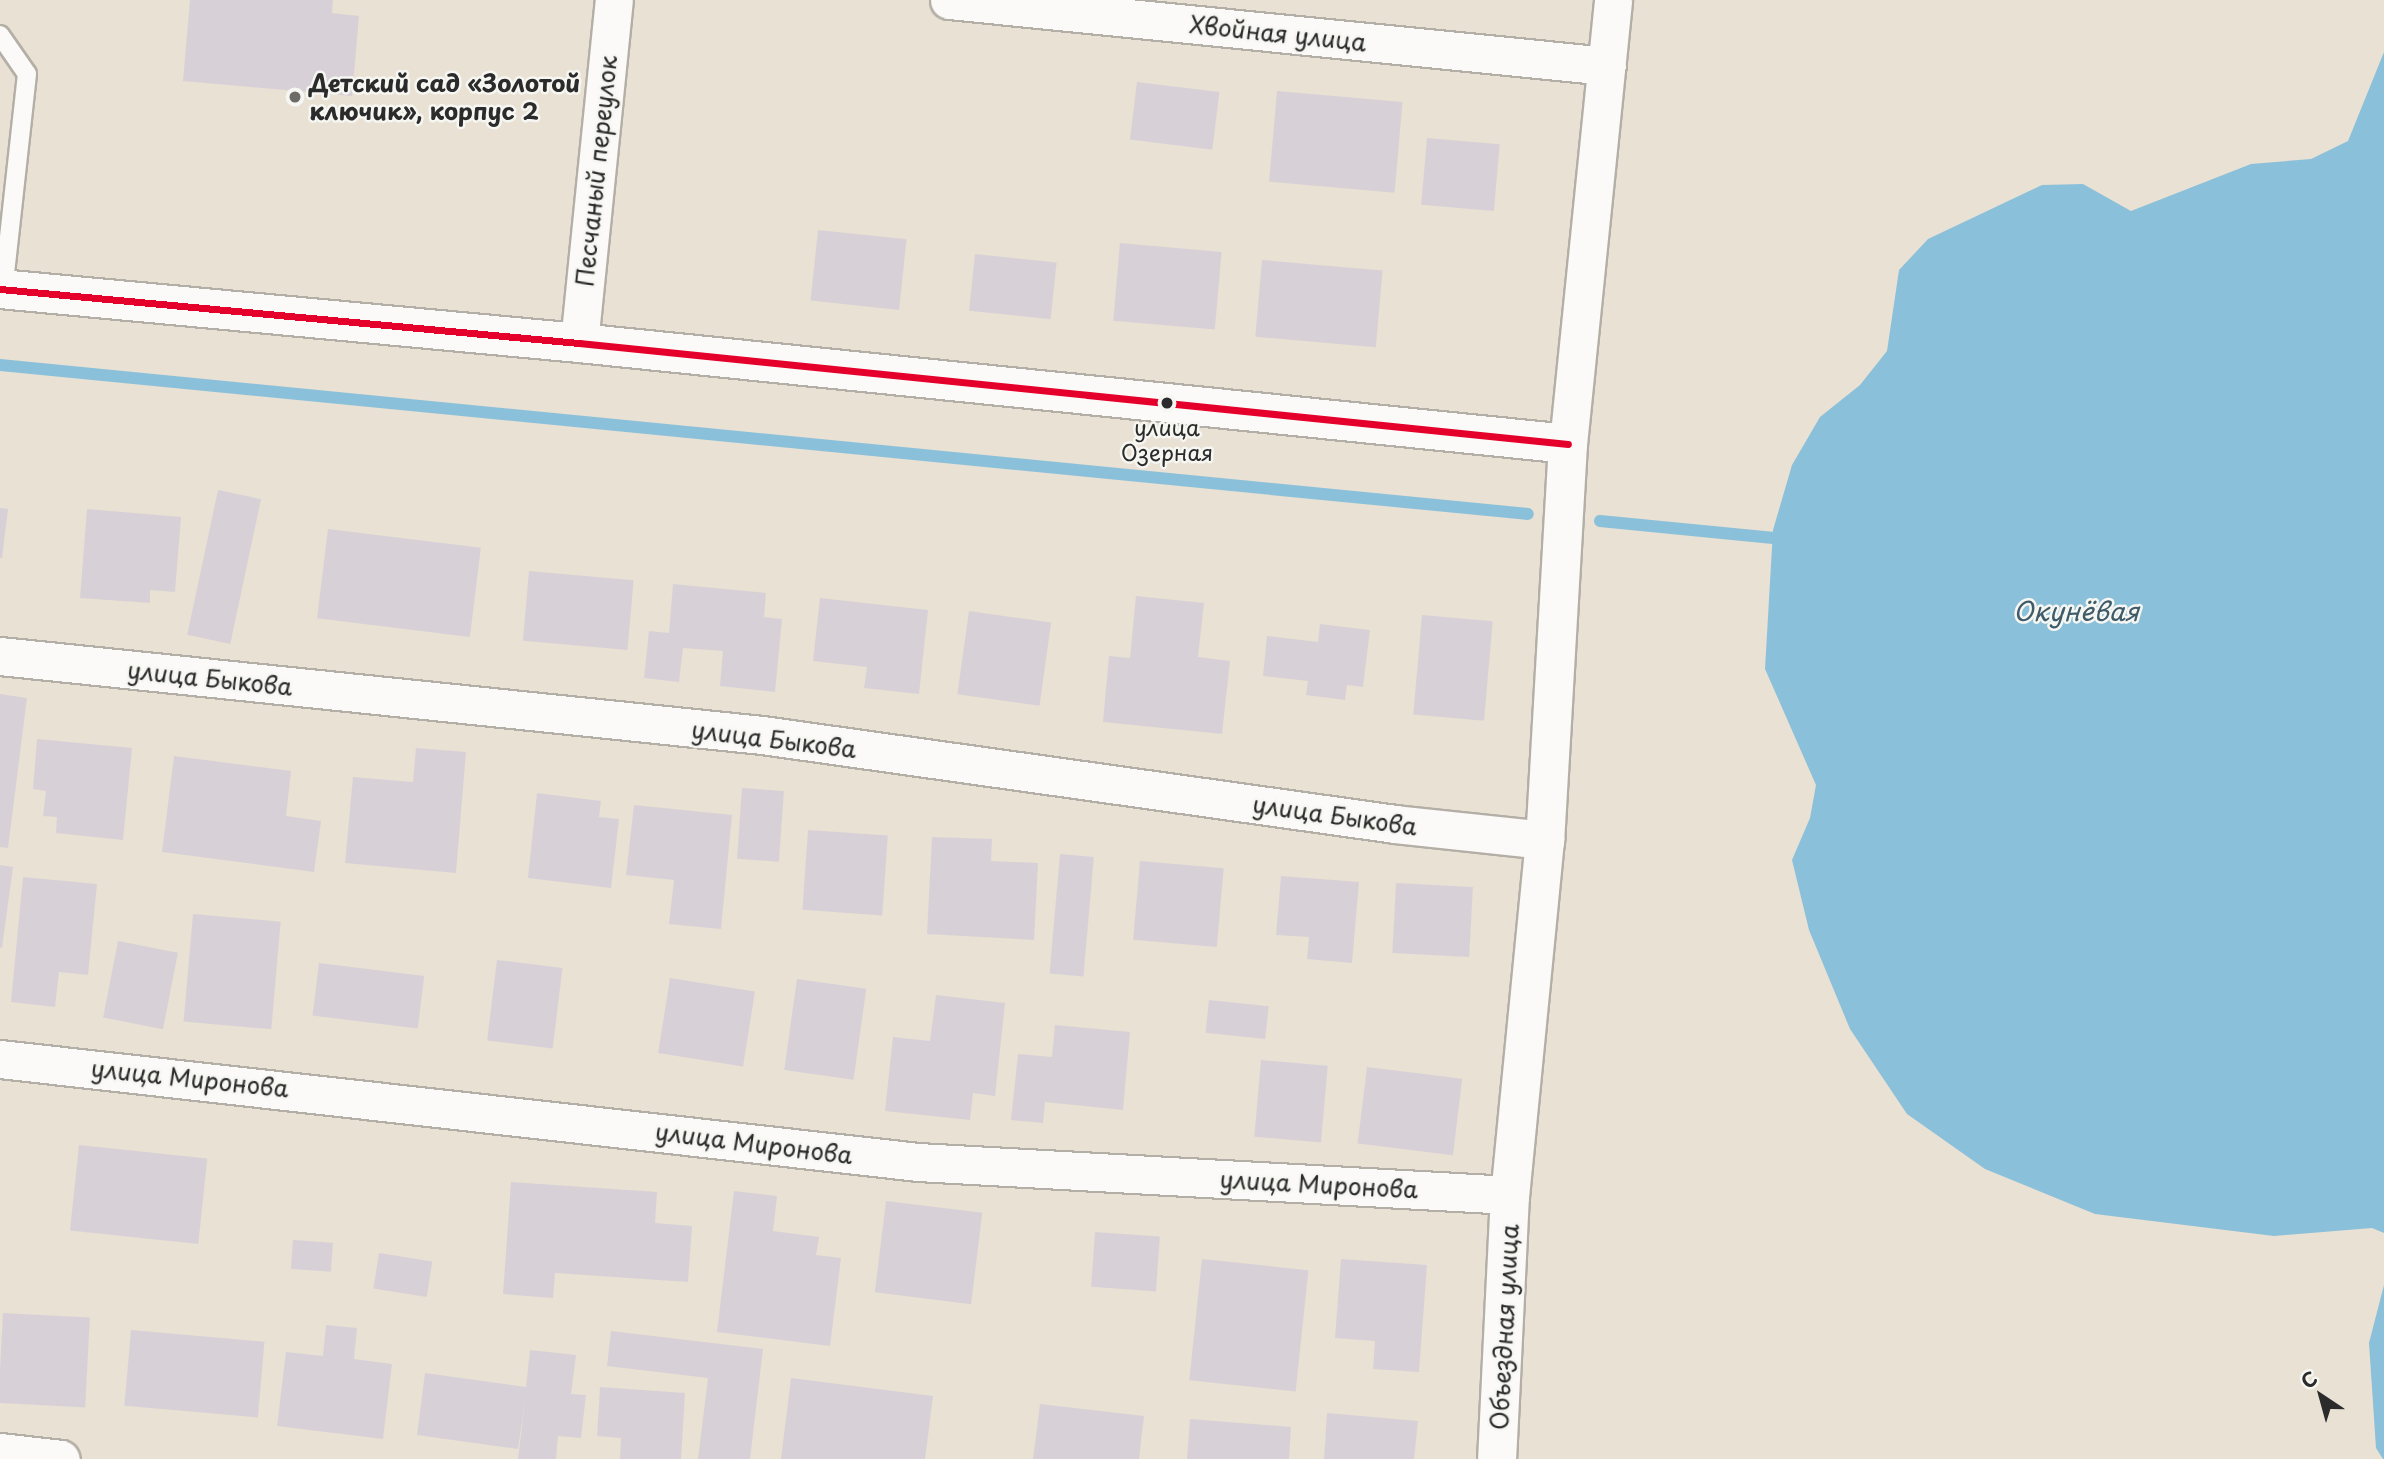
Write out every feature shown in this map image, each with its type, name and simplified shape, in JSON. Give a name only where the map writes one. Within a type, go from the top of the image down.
[{"type":"main road","points":[[1,289],[579,343],[1568,444]]},
{"type":"main road","name":"Объездная улица","points":[[1497,1459],[1510,1195],[1545,840],[1568,444]]},
{"type":"street","name":"Песчаный переулок","points":[[579,343],[614,0]]},
{"type":"street","name":"Хвойная улица","points":[[949,0],[1607,66]]},
{"type":"street","points":[[1568,444],[1613,0]]},
{"type":"street","name":"улица Быкова","points":[[0,656],[762,736],[1395,824],[1545,840]]},
{"type":"street","name":"улица Миронова","points":[[0,1059],[228,1081],[918,1162],[1510,1195]]},
{"type":"street","points":[[0,1452],[61,1459]]},
{"type":"lane","points":[[0,35],[27,74],[1,289]]},
{"type":"water","name":"Окунёвая","points":[[2384,52],[2384,1233],[2372,1228],[2274,1236],[2095,1214],[1985,1169],[1907,1114],[1850,1029],[1809,930],[1792,860],[1810,818],[1816,785],[1765,669],[1773,530],[1792,465],[1820,417],[1860,385],[1887,351],[1899,270],[1928,239],[2042,185],[2083,184],[2131,211],[2251,164],[2311,159],[2348,141]]},
{"type":"water","points":[[2384,1285],[2383,1459],[2376,1448],[2369,1343]]},
{"type":"building","points":[[190,0],[333,0],[332,13],[359,16],[352,96],[183,81]]},
{"type":"building","points":[[1137,82],[1219,92],[1212,150],[1130,140]]},
{"type":"building","points":[[1277,91],[1403,102],[1395,193],[1269,182]]},
{"type":"building","points":[[1427,138],[1500,144],[1494,211],[1421,205]]},
{"type":"building","points":[[818,230],[907,239],[899,310],[811,301]]},
{"type":"building","points":[[1120,243],[1222,252],[1215,330],[1113,321]]},
{"type":"building","points":[[975,254],[1057,263],[1051,319],[969,311]]},
{"type":"building","points":[[1262,260],[1383,271],[1376,347],[1255,337]]},
{"type":"building","points":[[218,490],[261,499],[230,644],[187,635]]},
{"type":"building","points":[[0,508],[8,509],[2,558],[0,558]]},
{"type":"building","points":[[87,509],[181,517],[175,592],[150,590],[150,603],[80,598]]},
{"type":"building","points":[[328,529],[481,548],[470,637],[317,618]]},
{"type":"building","points":[[529,571],[634,580],[627,650],[523,641]]},
{"type":"building","points":[[673,584],[766,593],[764,617],[782,619],[775,692],[720,686],[723,651],[683,648],[679,682],[644,678],[649,631],[669,633]]},
{"type":"building","points":[[1136,596],[1204,603],[1198,657],[1230,661],[1222,734],[1103,722],[1109,656],[1130,658]]},
{"type":"building","points":[[820,598],[928,610],[919,694],[864,688],[867,667],[813,661]]},
{"type":"building","points":[[969,611],[1051,623],[1040,706],[957,694]]},
{"type":"building","points":[[1422,615],[1493,621],[1484,721],[1413,715]]},
{"type":"building","points":[[1320,624],[1370,630],[1363,687],[1347,685],[1345,700],[1306,695],[1308,681],[1263,676],[1267,636],[1318,642]]},
{"type":"building","points":[[0,694],[27,698],[8,848],[0,847]]},
{"type":"building","points":[[37,739],[132,748],[123,840],[56,833],[57,817],[43,816],[46,791],[33,789]]},
{"type":"building","points":[[416,748],[466,752],[456,873],[345,863],[353,777],[413,782]]},
{"type":"building","points":[[174,756],[291,771],[286,816],[321,821],[314,872],[162,852]]},
{"type":"building","points":[[742,788],[784,791],[779,862],[737,859]]},
{"type":"building","points":[[537,793],[601,801],[599,817],[619,819],[611,888],[528,878]]},
{"type":"building","points":[[634,805],[732,815],[721,929],[669,924],[674,880],[626,875]]},
{"type":"building","points":[[808,830],[888,836],[882,915],[802,910]]},
{"type":"building","points":[[932,837],[992,839],[991,861],[1038,863],[1034,940],[927,934]]},
{"type":"building","points":[[1060,854],[1094,857],[1083,977],[1050,974]]},
{"type":"building","points":[[1140,861],[1224,868],[1217,947],[1133,940]]},
{"type":"building","points":[[0,865],[13,867],[2,948],[0,947]]},
{"type":"building","points":[[1281,876],[1359,882],[1352,963],[1307,959],[1309,937],[1276,935]]},
{"type":"building","points":[[23,877],[97,884],[88,975],[59,972],[55,1007],[11,1002]]},
{"type":"building","points":[[1396,883],[1473,887],[1469,957],[1392,953]]},
{"type":"building","points":[[193,914],[281,922],[271,1029],[184,1022]]},
{"type":"building","points":[[118,941],[178,953],[163,1029],[103,1018]]},
{"type":"building","points":[[497,960],[563,968],[553,1048],[487,1040]]},
{"type":"building","points":[[319,963],[424,976],[418,1029],[313,1016]]},
{"type":"building","points":[[670,978],[755,991],[743,1067],[658,1053]]},
{"type":"building","points":[[797,979],[866,989],[854,1080],[784,1070]]},
{"type":"building","points":[[936,995],[1005,1003],[995,1096],[973,1093],[970,1120],[885,1111],[893,1037],[930,1041]]},
{"type":"building","points":[[1209,1000],[1269,1006],[1265,1039],[1206,1033]]},
{"type":"building","points":[[1055,1025],[1130,1032],[1123,1110],[1045,1102],[1043,1123],[1011,1120],[1018,1054],[1052,1057]]},
{"type":"building","points":[[1261,1060],[1328,1066],[1321,1143],[1254,1137]]},
{"type":"building","points":[[1367,1067],[1462,1079],[1453,1155],[1358,1143]]},
{"type":"building","points":[[79,1145],[207,1158],[198,1244],[70,1231]]},
{"type":"building","points":[[511,1182],[657,1192],[655,1223],[692,1226],[688,1282],[555,1273],[553,1298],[503,1294]]},
{"type":"building","points":[[734,1191],[777,1196],[773,1231],[819,1237],[816,1255],[841,1258],[830,1346],[717,1332]]},
{"type":"building","points":[[886,1201],[982,1213],[971,1304],[875,1292]]},
{"type":"building","points":[[1095,1232],[1160,1237],[1156,1291],[1091,1287]]},
{"type":"building","points":[[293,1240],[333,1243],[331,1272],[291,1269]]},
{"type":"building","points":[[379,1253],[432,1261],[427,1297],[373,1289]]},
{"type":"building","points":[[1202,1259],[1308,1270],[1296,1392],[1189,1380]]},
{"type":"building","points":[[1341,1259],[1427,1265],[1419,1372],[1373,1369],[1375,1341],[1335,1338]]},
{"type":"building","points":[[3,1313],[90,1318],[85,1407],[0,1403]]},
{"type":"building","points":[[326,1325],[357,1328],[354,1359],[392,1364],[383,1439],[277,1426],[286,1352],[323,1356]]},
{"type":"building","points":[[131,1330],[264,1342],[258,1417],[124,1406]]},
{"type":"building","points":[[611,1331],[763,1349],[750,1459],[698,1459],[708,1378],[607,1366]]},
{"type":"building","points":[[530,1350],[576,1355],[571,1394],[586,1395],[581,1438],[558,1436],[556,1459],[518,1459],[525,1402],[518,1449],[417,1435],[425,1373],[526,1387]]},
{"type":"building","points":[[791,1378],[933,1396],[925,1459],[781,1459]]},
{"type":"building","points":[[600,1387],[685,1393],[681,1459],[620,1459],[621,1438],[597,1436]]},
{"type":"building","points":[[1040,1404],[1144,1416],[1139,1459],[1033,1459]]},
{"type":"building","points":[[1327,1413],[1418,1421],[1414,1459],[1324,1459]]},
{"type":"building","points":[[1190,1419],[1291,1427],[1289,1459],[1187,1459]]},
{"type":"waterway","points":[[0,365],[1528,514]]},
{"type":"waterway","points":[[1600,521],[1783,539]]},
{"type":"transit line","points":[[0,289],[579,343],[1568,444]]},
{"type":"place","name":"Детский сад «Золотой ключик», корпус 2","points":[[295,97]]},
{"type":"place","name":"улица Озерная","points":[[1167,403]]}]
